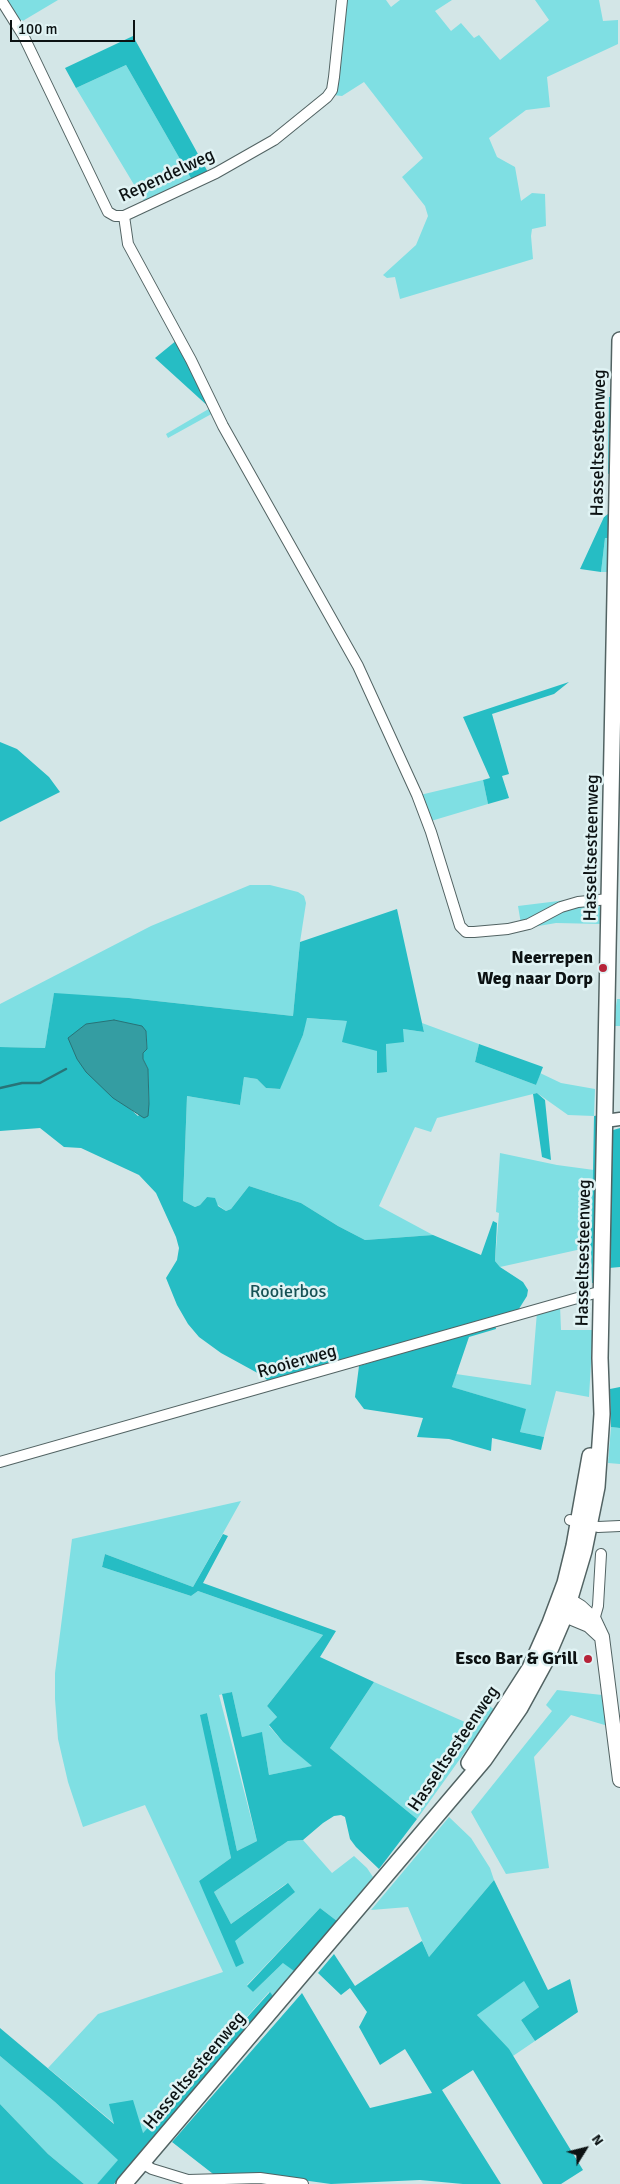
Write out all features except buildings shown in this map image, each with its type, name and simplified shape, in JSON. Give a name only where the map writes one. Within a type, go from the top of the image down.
[{"type":"main road","name":"Hasseltsesteenweg","points":[[124,2184],[412,1843],[450,1802],[484,1760],[520,1708],[544,1664],[564,1606],[580,1522],[597,1487],[602,1388],[600,1358],[602,1291],[612,1120],[609,899],[620,340]]},
{"type":"main road","points":[[564,1606],[591,1622],[602,1637],[620,1780]]},
{"type":"street","name":"Rependelweg","points":[[1,0],[23,35],[108,212],[115,216],[124,216],[216,173],[274,140],[327,97],[332,90],[342,0]]},
{"type":"street","points":[[124,216],[128,244],[191,360],[223,426],[354,658],[369,689],[417,795],[431,832],[460,926],[466,932],[508,929],[529,924],[561,906],[578,902],[609,899]]},
{"type":"street","name":"Rooierweg","points":[[0,1462],[602,1291]]},
{"type":"street","points":[[580,1522],[620,1526]]},
{"type":"street","points":[[591,1622],[598,1606],[601,1554]]},
{"type":"street","points":[[142,2163],[152,2169],[188,2180],[260,2178],[302,2184]]},
{"type":"shaded area","points":[[5,0],[58,0],[21,22]]},
{"type":"shaded area","points":[[346,0],[386,0],[391,7],[400,0],[452,0],[435,11],[451,31],[461,23],[474,38],[479,35],[500,60],[549,20],[535,0],[599,0],[603,21],[618,20],[618,44],[547,77],[550,107],[526,110],[489,138],[497,157],[515,167],[521,201],[532,193],[545,194],[546,226],[532,229],[533,259],[400,299],[395,277],[387,278],[383,275],[416,245],[428,216],[425,206],[402,177],[423,158],[364,82],[342,96],[333,95]]},
{"type":"shaded area","points":[[126,65],[192,180],[145,203],[76,88]]},
{"type":"shaded area","points":[[212,407],[215,412],[168,438],[166,434]]},
{"type":"shaded area","points":[[605,538],[611,538],[609,572],[601,572]]},
{"type":"shaded area","points":[[483,780],[488,804],[431,821],[420,795]]},
{"type":"shaded area","points":[[250,885],[270,885],[298,892],[304,896],[306,903],[300,942],[293,1016],[129,998],[54,994],[45,1048],[0,1047],[0,1004],[151,926]]},
{"type":"shaded area","points":[[575,899],[521,924],[518,906]]},
{"type":"shaded area","points":[[598,904],[602,908],[602,924],[556,923],[527,928],[560,910]]},
{"type":"shaded area","points":[[617,999],[620,999],[620,1026],[613,1026]]},
{"type":"shaded area","points":[[306,1018],[347,1021],[377,1051],[377,1072],[387,1072],[386,1044],[403,1029],[424,1032],[422,1023],[479,1044],[475,1062],[536,1085],[540,1073],[561,1083],[595,1089],[594,1116],[568,1115],[537,1093],[437,1118],[431,1132],[415,1127],[379,1206],[433,1235],[365,1240],[301,1203],[249,1186],[231,1209],[226,1211],[207,1197],[200,1205],[195,1207],[183,1201],[187,1096],[240,1105],[244,1077],[257,1079],[266,1088],[279,1089],[303,1035]]},
{"type":"shaded area","points":[[114,1020],[142,1026],[146,1031],[147,1049],[143,1053],[143,1059],[148,1069],[149,1104],[148,1116],[144,1118],[113,1098],[86,1072],[77,1059],[68,1038],[86,1024]]},
{"type":"shaded area","points":[[500,1153],[557,1165],[594,1170],[592,1228],[579,1229],[577,1250],[500,1267],[495,1261],[499,1213],[496,1212]]},
{"type":"shaded area","points":[[560,1305],[561,1330],[593,1330],[589,1397],[556,1391],[544,1437],[520,1432],[525,1409],[452,1387],[456,1374],[531,1385],[537,1312]]},
{"type":"shaded area","points":[[611,1427],[620,1428],[620,1464],[608,1463]]},
{"type":"shaded area","points":[[241,1501],[193,1587],[105,1554],[102,1567],[191,1596],[198,1591],[323,1635],[267,1706],[277,1717],[269,1726],[283,1742],[313,1766],[269,1775],[262,1733],[242,1737],[232,1692],[219,1695],[257,1841],[237,1851],[207,1713],[201,1715],[231,1858],[199,1881],[244,1963],[234,1941],[287,1883],[231,1924],[214,1892],[288,1841],[303,1840],[332,1873],[354,1856],[367,1868],[373,1877],[337,1921],[320,1908],[247,1985],[253,1992],[284,1962],[294,1971],[273,1996],[269,1992],[143,2133],[115,2124],[48,2068],[98,2014],[223,1972],[145,1805],[83,1827],[68,1782],[58,1739],[55,1699],[55,1673],[72,1539]]},
{"type":"shaded area","points":[[374,1682],[474,1726],[488,1705],[495,1710],[417,1819],[330,1748]]},
{"type":"shaded area","points":[[557,1690],[602,1695],[608,1726],[571,1715],[534,1757],[549,1868],[506,1874],[471,1812],[552,1711],[546,1705]]},
{"type":"shaded area","points":[[449,1817],[471,1838],[490,1868],[494,1880],[429,1957],[408,1907],[371,1910]]},
{"type":"shaded area","points":[[524,1980],[539,2007],[521,2020],[535,2041],[513,2056],[477,2015]]},
{"type":"shaded area","points":[[0,2056],[55,2102],[119,2160],[97,2184],[84,2184],[48,2154],[0,2104]]},
{"type":"green space","points":[[133,36],[209,174],[192,180],[126,65],[76,88],[65,68]]},
{"type":"green space","points":[[177,340],[210,408],[155,358]]},
{"type":"green space","points":[[609,397],[614,397],[612,473],[608,474]]},
{"type":"green space","points":[[608,514],[611,517],[611,538],[605,538],[601,572],[580,569],[604,517]]},
{"type":"green space","points":[[569,682],[554,694],[492,714],[509,774],[502,776],[509,798],[488,804],[483,780],[490,778],[463,717]]},
{"type":"green space","points":[[0,742],[17,749],[49,777],[60,792],[0,822]]},
{"type":"green space","name":"Rooierbos","points":[[397,909],[424,1032],[403,1029],[404,1042],[386,1044],[387,1072],[377,1073],[377,1051],[342,1042],[347,1021],[307,1018],[303,1035],[280,1089],[266,1088],[257,1079],[244,1077],[240,1105],[187,1096],[183,1201],[195,1207],[200,1205],[207,1197],[215,1198],[218,1206],[226,1211],[231,1209],[249,1186],[301,1203],[365,1240],[433,1235],[481,1255],[493,1221],[497,1223],[495,1261],[500,1267],[523,1282],[528,1290],[527,1296],[517,1312],[270,1383],[263,1376],[221,1353],[199,1337],[188,1324],[177,1305],[166,1278],[177,1260],[179,1248],[176,1237],[156,1193],[139,1175],[81,1148],[64,1147],[40,1128],[0,1131],[0,1047],[45,1048],[54,993],[129,998],[293,1016],[300,942]],"holes":[[[146,1031],[147,1049],[143,1053],[143,1059],[148,1069],[149,1104],[138,1116],[113,1097]]]},
{"type":"green space","points":[[479,1044],[543,1067],[536,1085],[475,1062]]},
{"type":"green space","points":[[537,1093],[545,1100],[551,1160],[542,1157],[533,1094]]},
{"type":"green space","points":[[600,1115],[596,1283],[592,1283],[591,1247],[577,1250],[579,1229],[592,1228],[594,1116]]},
{"type":"green space","points":[[620,1128],[620,1267],[609,1268],[610,1131]]},
{"type":"green space","points":[[495,1324],[496,1329],[469,1337],[452,1387],[526,1409],[520,1432],[544,1437],[541,1450],[492,1438],[491,1451],[449,1439],[417,1437],[423,1418],[364,1409],[355,1397],[359,1366]]},
{"type":"green space","points":[[620,1387],[620,1428],[611,1427],[610,1389]]},
{"type":"green space","points":[[223,1534],[228,1536],[203,1583],[336,1631],[320,1657],[374,1682],[330,1748],[417,1819],[379,1869],[350,1839],[345,1817],[341,1815],[334,1816],[323,1823],[303,1840],[288,1841],[214,1892],[231,1924],[288,1883],[295,1892],[235,1941],[244,1963],[236,1967],[199,1881],[231,1858],[200,1715],[207,1713],[237,1851],[257,1841],[222,1694],[232,1692],[242,1737],[262,1732],[269,1775],[312,1766],[283,1742],[269,1725],[277,1717],[267,1706],[323,1635],[198,1591],[191,1596],[102,1567],[105,1554],[193,1587]]},
{"type":"green space","points":[[494,1880],[548,1990],[570,1979],[578,2012],[535,2041],[521,2020],[539,2007],[524,1981],[477,2015],[509,2049],[583,2170],[561,2184],[543,2184],[473,2070],[442,2090],[501,2184],[463,2184],[420,2180],[331,2184],[258,2174],[217,2177],[172,2142],[302,1993],[370,2108],[432,2093],[405,2049],[380,2065],[359,2027],[367,2012],[350,1988],[341,1995],[318,1973],[334,1954],[355,1986],[422,1941],[429,1957]]},
{"type":"green space","points":[[320,1908],[337,1921],[294,1971],[283,1963],[253,1992],[247,1986]]},
{"type":"green space","points":[[270,1992],[273,1996],[114,2184],[97,2184],[118,2160],[55,2102],[0,2056],[0,2028],[114,2124],[109,2104],[133,2100],[143,2133]]},
{"type":"green space","points":[[0,2104],[48,2154],[84,2184],[0,2184]]},
{"type":"waterway","points":[[0,1088],[22,1083],[40,1083],[66,1069]]},
{"type":"place","name":"Neerrepen Weg naar Dorp","points":[[603,968]]},
{"type":"place","name":"Esco Bar & Grill","points":[[588,1659]]}]
